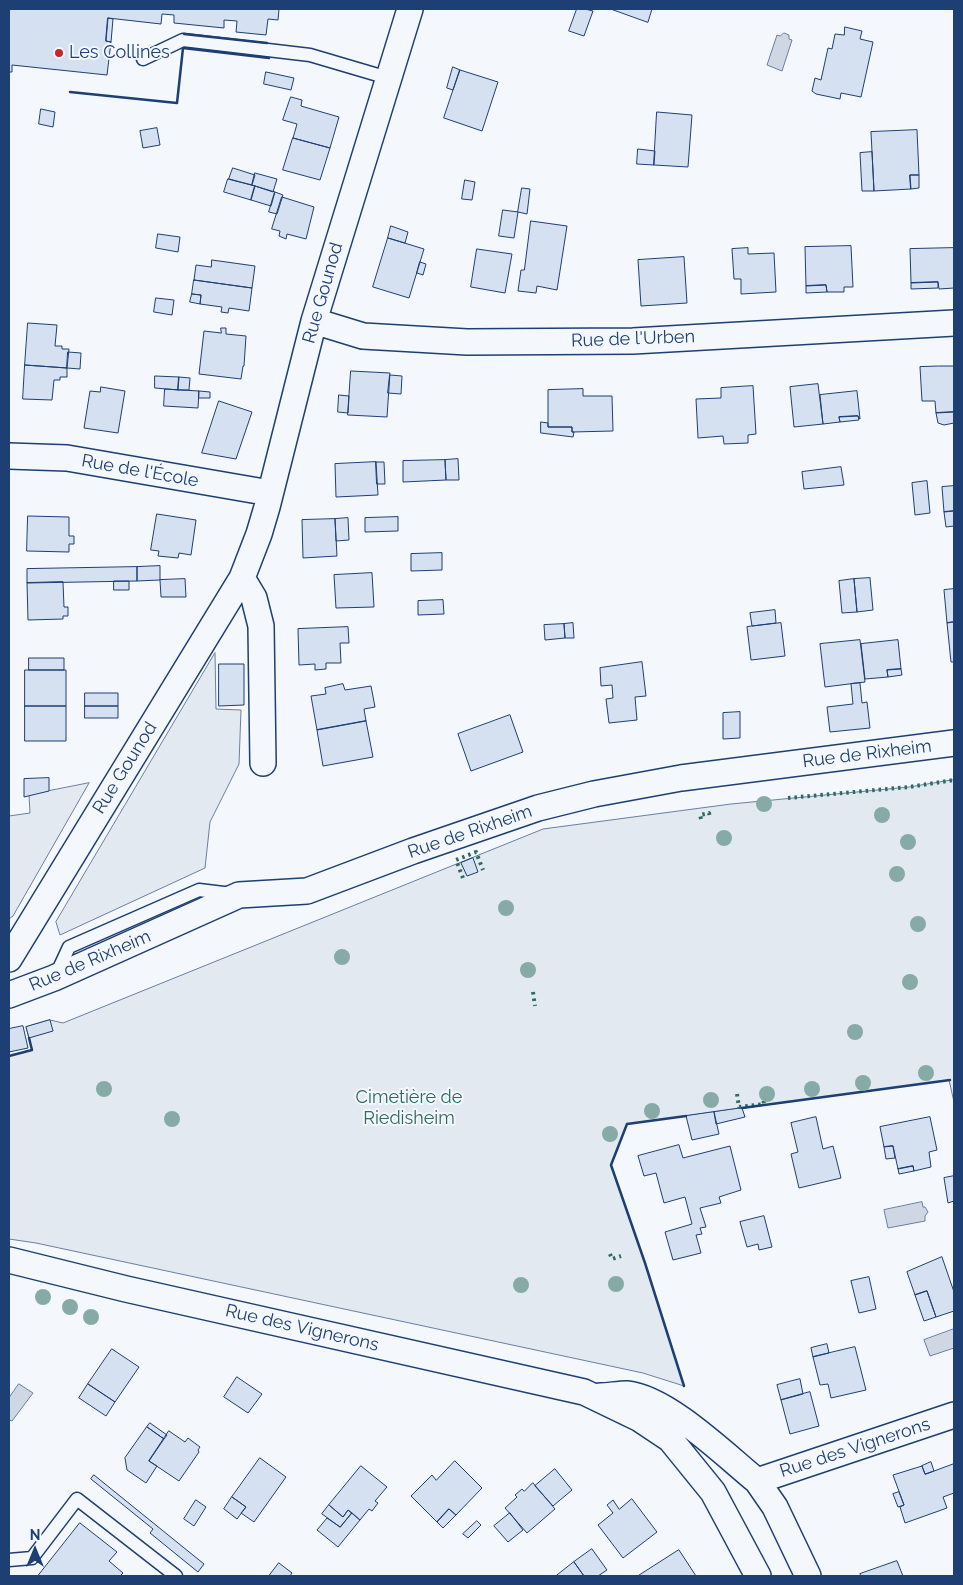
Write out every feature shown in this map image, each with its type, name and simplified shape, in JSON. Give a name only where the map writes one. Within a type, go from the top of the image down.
[{"type":"street","name":"Rue Gounod","points":[[9,957],[242,578],[260,534],[314,321],[410,9]]},
{"type":"street","name":"Rue de l'Urben","points":[[314,321],[362,336],[468,342],[633,341],[954,323]]},
{"type":"street","name":"Rue de l'École","points":[[9,456],[67,458],[270,492]]},
{"type":"street","points":[[242,578],[254,598],[261,626],[263,762]]},
{"type":"street","name":"Rue de Rixheim","points":[[9,995],[54,978],[239,895],[307,891],[413,850],[538,808],[594,794],[699,775],[954,743]]},
{"type":"street","name":"Rue des Vignerons","points":[[9,1260],[135,1291],[584,1392],[640,1419],[670,1439],[713,1492],[758,1576]]},
{"type":"street","name":"Rue des Vignerons","points":[[595,1397],[627,1394],[646,1399],[682,1419],[757,1481],[775,1507],[808,1576]]},
{"type":"street","name":"Rue des Vignerons","points":[[757,1481],[954,1415]]},
{"type":"lane","points":[[143,59],[183,40],[310,55],[388,78]]},
{"type":"lane","points":[[9,1560],[32,1558],[77,1499],[176,1576]]},
{"type":"green space","points":[[215,653],[216,709],[241,710],[239,764],[210,822],[205,868],[60,935],[56,922]]},
{"type":"green space","name":"Cimetière de Riedisheim","points":[[954,780],[954,1102],[949,1080],[627,1124],[611,1166],[645,1263],[684,1386],[643,1373],[36,1243],[9,1239],[9,1056],[32,1050],[26,1027],[50,1020],[63,1023],[543,829],[731,804],[909,787]]},
{"type":"green space","points":[[89,783],[13,916],[9,919],[9,816],[30,813],[29,795]]},
{"type":"shaded area","points":[[784,33],[789,35],[789,39],[792,40],[782,71],[767,65],[777,35],[780,36]]},
{"type":"shaded area","points":[[922,1202],[923,1207],[928,1212],[925,1216],[925,1221],[888,1228],[884,1210]]},
{"type":"shaded area","points":[[954,1329],[954,1348],[930,1356],[924,1340]]},
{"type":"shaded area","points":[[19,1384],[33,1393],[12,1421],[9,1420],[9,1398]]},
{"type":"building","name":"Les Collines","points":[[9,9],[279,9],[278,20],[268,19],[266,35],[236,32],[237,21],[224,20],[224,28],[174,23],[174,15],[162,14],[161,24],[108,18],[106,41],[111,42],[107,75],[12,65],[12,72],[9,72]]},
{"type":"building","points":[[577,9],[593,11],[584,36],[569,31]]},
{"type":"building","points":[[611,9],[652,9],[648,22]]},
{"type":"building","points":[[108,18],[113,19],[111,42],[106,41]]},
{"type":"building","points":[[845,27],[862,31],[860,39],[873,42],[861,97],[841,93],[840,99],[816,94],[812,91],[815,78],[821,80],[828,48],[832,49],[835,34],[844,35]]},
{"type":"building","points":[[453,67],[460,70],[453,90],[447,88]]},
{"type":"building","points":[[460,70],[498,82],[482,131],[444,118]]},
{"type":"building","points":[[266,72],[294,78],[291,90],[264,84]]},
{"type":"building","points":[[291,97],[302,100],[301,106],[339,117],[330,148],[293,138],[297,124],[283,120]]},
{"type":"building","points":[[41,109],[55,112],[53,127],[39,124]]},
{"type":"building","points":[[657,112],[692,115],[688,167],[654,165]]},
{"type":"building","points":[[157,128],[160,145],[143,148],[140,131]]},
{"type":"building","points":[[917,130],[919,175],[910,175],[911,189],[874,191],[871,132]]},
{"type":"building","points":[[293,138],[330,148],[320,180],[283,170]]},
{"type":"building","points":[[638,149],[655,151],[654,165],[637,164]]},
{"type":"building","points":[[872,152],[874,191],[862,191],[860,153]]},
{"type":"building","points":[[233,168],[255,175],[252,185],[229,179]]},
{"type":"building","points":[[255,173],[277,179],[273,192],[252,185]]},
{"type":"building","points":[[910,175],[919,175],[919,188],[911,189]]},
{"type":"building","points":[[228,179],[255,186],[251,200],[224,192]]},
{"type":"building","points":[[465,180],[475,182],[472,200],[462,199]]},
{"type":"building","points":[[255,186],[275,192],[271,206],[251,200]]},
{"type":"building","points":[[522,188],[530,189],[527,214],[518,212]]},
{"type":"building","points":[[275,192],[283,195],[277,214],[269,212]]},
{"type":"building","points":[[282,197],[314,207],[306,239],[287,234],[286,239],[279,236],[280,231],[272,229]]},
{"type":"building","points":[[503,210],[518,212],[514,238],[499,236]]},
{"type":"building","points":[[531,221],[567,226],[557,290],[537,286],[536,293],[518,291],[521,270],[524,270]]},
{"type":"building","points":[[391,226],[408,232],[405,243],[388,238]]},
{"type":"building","points":[[158,234],[180,237],[178,252],[156,248]]},
{"type":"building","points":[[388,238],[424,249],[409,298],[373,287]]},
{"type":"building","points":[[851,246],[853,287],[844,287],[844,292],[827,292],[826,285],[806,286],[805,247]]},
{"type":"building","points":[[748,248],[748,254],[774,253],[776,292],[741,294],[741,279],[734,279],[732,249]]},
{"type":"building","points":[[954,248],[954,288],[939,289],[938,282],[911,283],[910,249]]},
{"type":"building","points":[[477,249],[512,254],[505,293],[471,287]]},
{"type":"building","points":[[684,257],[687,303],[641,306],[638,260]]},
{"type":"building","points":[[212,260],[255,266],[252,288],[194,280],[196,265],[211,267]]},
{"type":"building","points":[[420,262],[426,264],[423,275],[417,273]]},
{"type":"building","points":[[194,280],[252,288],[249,311],[229,308],[228,313],[221,312],[222,307],[200,304],[201,295],[192,294]]},
{"type":"building","points":[[938,282],[938,288],[911,289],[911,283]]},
{"type":"building","points":[[826,285],[827,292],[806,293],[806,286]]},
{"type":"building","points":[[192,294],[201,295],[200,304],[190,302]]},
{"type":"building","points":[[156,298],[174,300],[172,315],[154,312]]},
{"type":"building","points":[[28,323],[57,325],[55,346],[69,349],[67,368],[25,365]]},
{"type":"building","points":[[221,328],[226,328],[226,334],[246,336],[241,379],[199,374],[204,331],[221,333]]},
{"type":"building","points":[[68,352],[81,353],[80,369],[67,368]]},
{"type":"building","points":[[25,365],[67,368],[67,377],[60,377],[60,380],[54,380],[52,400],[23,399]]},
{"type":"building","points":[[954,366],[954,412],[936,413],[935,401],[922,401],[920,367]]},
{"type":"building","points":[[351,371],[390,373],[387,417],[348,415]]},
{"type":"building","points":[[390,375],[402,376],[401,394],[388,393]]},
{"type":"building","points":[[155,376],[179,377],[178,390],[155,388]]},
{"type":"building","points":[[179,377],[190,378],[189,390],[178,390]]},
{"type":"building","points":[[818,384],[823,424],[794,427],[790,387]]},
{"type":"building","points":[[753,386],[756,434],[748,435],[748,443],[724,444],[723,436],[698,438],[696,399],[721,398],[721,388]]},
{"type":"building","points":[[101,387],[125,391],[118,433],[84,428],[90,391],[100,392]]},
{"type":"building","points":[[165,389],[199,391],[198,408],[164,406]]},
{"type":"building","points":[[583,389],[583,396],[612,396],[613,431],[572,432],[572,427],[548,427],[548,390]]},
{"type":"building","points":[[199,391],[210,392],[210,398],[199,398]]},
{"type":"building","points":[[857,391],[860,419],[858,416],[839,417],[840,422],[823,424],[820,395]]},
{"type":"building","points":[[339,395],[349,396],[348,413],[338,412]]},
{"type":"building","points":[[219,401],[252,412],[236,459],[202,453]]},
{"type":"building","points":[[954,412],[954,423],[944,425],[938,423],[936,413]]},
{"type":"building","points":[[858,416],[859,420],[840,422],[839,417]]},
{"type":"building","points":[[541,422],[548,423],[548,427],[572,427],[573,437],[541,433]]},
{"type":"building","points":[[458,459],[459,480],[446,480],[445,460]]},
{"type":"building","points":[[445,460],[446,480],[403,482],[403,461]]},
{"type":"building","points":[[376,462],[384,462],[385,484],[377,484]]},
{"type":"building","points":[[376,462],[378,495],[336,497],[335,464]]},
{"type":"building","points":[[841,467],[844,485],[804,489],[802,472]]},
{"type":"building","points":[[927,481],[930,513],[915,515],[912,483]]},
{"type":"building","points":[[954,486],[954,511],[944,512],[942,487]]},
{"type":"building","points":[[954,511],[954,526],[946,527],[944,512]]},
{"type":"building","points":[[157,514],[196,520],[191,555],[179,553],[178,558],[158,556],[159,551],[151,550]]},
{"type":"building","points":[[28,516],[69,517],[69,536],[74,536],[74,544],[69,544],[69,552],[27,551]]},
{"type":"building","points":[[398,517],[398,531],[365,532],[365,518]]},
{"type":"building","points":[[348,518],[349,540],[336,541],[335,519]]},
{"type":"building","points":[[335,519],[337,556],[303,558],[302,520]]},
{"type":"building","points":[[442,553],[442,570],[411,571],[411,554]]},
{"type":"building","points":[[160,566],[160,580],[137,581],[137,567]]},
{"type":"building","points":[[137,567],[137,581],[27,583],[27,569]]},
{"type":"building","points":[[372,573],[374,607],[336,608],[334,575]]},
{"type":"building","points":[[870,578],[873,610],[857,612],[854,579]]},
{"type":"building","points":[[185,579],[186,597],[161,597],[160,580]]},
{"type":"building","points":[[854,579],[857,612],[842,613],[839,581]]},
{"type":"building","points":[[114,581],[129,581],[129,590],[114,590]]},
{"type":"building","points":[[63,582],[64,607],[68,607],[68,616],[63,616],[63,619],[28,620],[27,583]]},
{"type":"building","points":[[954,589],[954,622],[947,623],[944,590]]},
{"type":"building","points":[[443,600],[444,614],[418,615],[418,601]]},
{"type":"building","points":[[775,610],[776,623],[752,626],[750,613]]},
{"type":"building","points":[[954,622],[954,662],[951,662],[947,623]]},
{"type":"building","points":[[573,623],[574,638],[565,638],[564,624]]},
{"type":"building","points":[[781,623],[785,656],[751,660],[747,627]]},
{"type":"building","points":[[564,624],[565,638],[545,640],[544,625]]},
{"type":"building","points":[[348,627],[349,643],[340,643],[341,663],[326,663],[326,669],[315,670],[315,664],[299,665],[298,629]]},
{"type":"building","points":[[860,640],[865,682],[825,687],[820,644]]},
{"type":"building","points":[[898,640],[901,669],[887,670],[888,677],[865,679],[861,644]]},
{"type":"building","points":[[29,658],[64,658],[64,670],[29,670]]},
{"type":"building","points":[[642,662],[646,696],[635,697],[637,720],[609,723],[606,699],[613,698],[612,685],[601,686],[600,668]]},
{"type":"building","points":[[219,664],[244,664],[244,705],[219,706]]},
{"type":"building","points":[[901,669],[902,675],[888,677],[887,670]]},
{"type":"building","points":[[25,670],[66,670],[66,706],[25,706]]},
{"type":"building","points":[[860,683],[862,703],[867,702],[870,728],[830,732],[827,707],[853,704],[851,684]]},
{"type":"building","points":[[343,684],[345,690],[371,686],[375,707],[364,709],[366,721],[317,730],[311,696],[326,694],[325,688]]},
{"type":"building","points":[[85,693],[118,693],[118,706],[85,706]]},
{"type":"building","points":[[25,706],[66,706],[66,741],[25,741]]},
{"type":"building","points":[[85,706],[118,706],[118,718],[85,718]]},
{"type":"building","points":[[740,712],[740,738],[723,739],[723,713]]},
{"type":"building","points":[[510,715],[523,752],[471,771],[458,734]]},
{"type":"building","points":[[366,721],[373,757],[323,766],[317,730]]},
{"type":"building","points":[[49,778],[49,791],[24,797],[24,779]]},
{"type":"building","points":[[473,858],[478,872],[467,876],[461,863]]},
{"type":"building","points":[[50,1020],[53,1031],[29,1038],[26,1027]]},
{"type":"building","points":[[23,1026],[28,1048],[9,1052],[9,1029]]},
{"type":"building","points":[[742,1108],[745,1117],[716,1124],[714,1112]]},
{"type":"building","points":[[714,1112],[719,1134],[692,1140],[686,1116]]},
{"type":"building","points":[[816,1117],[823,1149],[833,1146],[841,1178],[799,1188],[791,1154],[798,1152],[791,1123]]},
{"type":"building","points":[[930,1117],[937,1150],[929,1152],[931,1167],[914,1171],[913,1166],[898,1169],[893,1146],[884,1147],[880,1127]]},
{"type":"building","points":[[679,1145],[683,1158],[730,1146],[741,1190],[719,1197],[721,1203],[700,1208],[706,1227],[700,1228],[702,1234],[696,1235],[701,1253],[673,1260],[665,1232],[692,1224],[685,1197],[664,1203],[656,1173],[644,1176],[638,1156]]},
{"type":"building","points":[[893,1146],[895,1158],[886,1159],[884,1147]]},
{"type":"building","points":[[913,1166],[914,1171],[899,1174],[898,1169]]},
{"type":"building","points":[[954,1176],[954,1201],[948,1203],[944,1178]]},
{"type":"building","points":[[764,1216],[772,1247],[759,1250],[758,1244],[747,1247],[740,1222]]},
{"type":"building","points":[[942,1257],[954,1292],[954,1311],[936,1317],[927,1291],[915,1295],[907,1272]]},
{"type":"building","points":[[869,1277],[876,1309],[859,1313],[851,1281]]},
{"type":"building","points":[[927,1291],[936,1317],[924,1321],[915,1295]]},
{"type":"building","points":[[827,1344],[829,1353],[813,1357],[811,1348]]},
{"type":"building","points":[[855,1347],[866,1390],[831,1398],[828,1384],[820,1385],[813,1357]]},
{"type":"building","points":[[112,1349],[139,1367],[115,1402],[88,1384]]},
{"type":"building","points":[[237,1377],[262,1394],[248,1413],[224,1397]]},
{"type":"building","points":[[800,1379],[803,1394],[781,1400],[777,1385]]},
{"type":"building","points":[[88,1384],[115,1402],[106,1416],[79,1398]]},
{"type":"building","points":[[810,1392],[819,1426],[790,1434],[781,1400]]},
{"type":"building","points":[[150,1423],[167,1435],[164,1439],[147,1427]]},
{"type":"building","points":[[147,1427],[164,1439],[149,1461],[157,1466],[146,1483],[127,1470],[125,1458]]},
{"type":"building","points":[[169,1431],[185,1442],[188,1438],[200,1447],[199,1452],[179,1481],[149,1461]]},
{"type":"building","points":[[260,1458],[286,1477],[254,1522],[241,1513],[246,1507],[232,1497]]},
{"type":"building","points":[[455,1461],[482,1488],[456,1515],[449,1509],[437,1522],[411,1496],[432,1475],[436,1480]]},
{"type":"building","points":[[931,1462],[934,1471],[925,1474],[922,1466]]},
{"type":"building","points":[[954,1464],[954,1493],[943,1497],[947,1508],[905,1523],[900,1507],[904,1505],[893,1475],[922,1466],[925,1474]]},
{"type":"building","points":[[361,1466],[387,1487],[375,1501],[378,1503],[372,1511],[369,1509],[360,1520],[348,1510],[343,1517],[329,1505]]},
{"type":"building","points":[[555,1469],[572,1490],[553,1506],[535,1486]]},
{"type":"building","points":[[94,1475],[204,1564],[198,1572],[150,1533],[153,1529],[91,1479]]},
{"type":"building","points":[[533,1483],[555,1509],[527,1533],[505,1508],[517,1497],[515,1495],[522,1489],[524,1491]]},
{"type":"building","points":[[899,1492],[904,1505],[898,1507],[893,1494]]},
{"type":"building","points":[[232,1497],[246,1507],[237,1519],[224,1509]]},
{"type":"building","points":[[632,1499],[657,1532],[623,1558],[598,1525],[613,1513],[607,1505],[613,1500],[619,1509]]},
{"type":"building","points":[[196,1500],[206,1507],[194,1526],[184,1519]]},
{"type":"building","points":[[329,1505],[343,1517],[348,1510],[352,1513],[340,1527],[322,1514]]},
{"type":"building","points":[[449,1509],[456,1515],[443,1528],[437,1522]]},
{"type":"building","points":[[352,1513],[360,1520],[338,1547],[317,1530],[327,1518],[340,1527]]},
{"type":"building","points":[[510,1513],[523,1530],[508,1542],[494,1526]]},
{"type":"building","points":[[477,1521],[481,1525],[468,1538],[463,1534]]},
{"type":"building","points":[[80,1523],[117,1552],[109,1561],[123,1573],[120,1576],[38,1576]]},
{"type":"building","points":[[592,1549],[607,1570],[598,1576],[584,1576],[574,1562]]},
{"type":"building","points":[[679,1550],[696,1576],[638,1576]]},
{"type":"building","points":[[897,1561],[903,1576],[861,1576],[860,1574]]},
{"type":"building","points":[[574,1562],[584,1576],[556,1576]]},
{"type":"building","points":[[279,1563],[292,1573],[290,1576],[269,1576]]},
{"type":"hedge","points":[[788,798],[909,787],[954,780]]},
{"type":"hedge","points":[[701,819],[700,815],[709,813],[710,817]]},
{"type":"hedge","points":[[463,878],[456,860],[476,852],[483,870]]},
{"type":"hedge","points":[[533,992],[535,1006]]},
{"type":"hedge","points":[[737,1094],[739,1107],[764,1104],[762,1090]]},
{"type":"hedge","points":[[610,1254],[612,1259],[621,1256]]},
{"type":"wall","points":[[184,34],[267,43]]},
{"type":"wall","points":[[70,92],[177,103],[183,48],[269,58]]},
{"type":"wall","points":[[9,1056],[32,1050],[29,1038]]},
{"type":"wall","points":[[742,1108],[950,1080]]},
{"type":"wall","points":[[684,1386],[645,1263],[611,1165],[627,1124],[686,1116]]},
{"type":"place","name":"Les Collines","points":[[59,53]]}]
